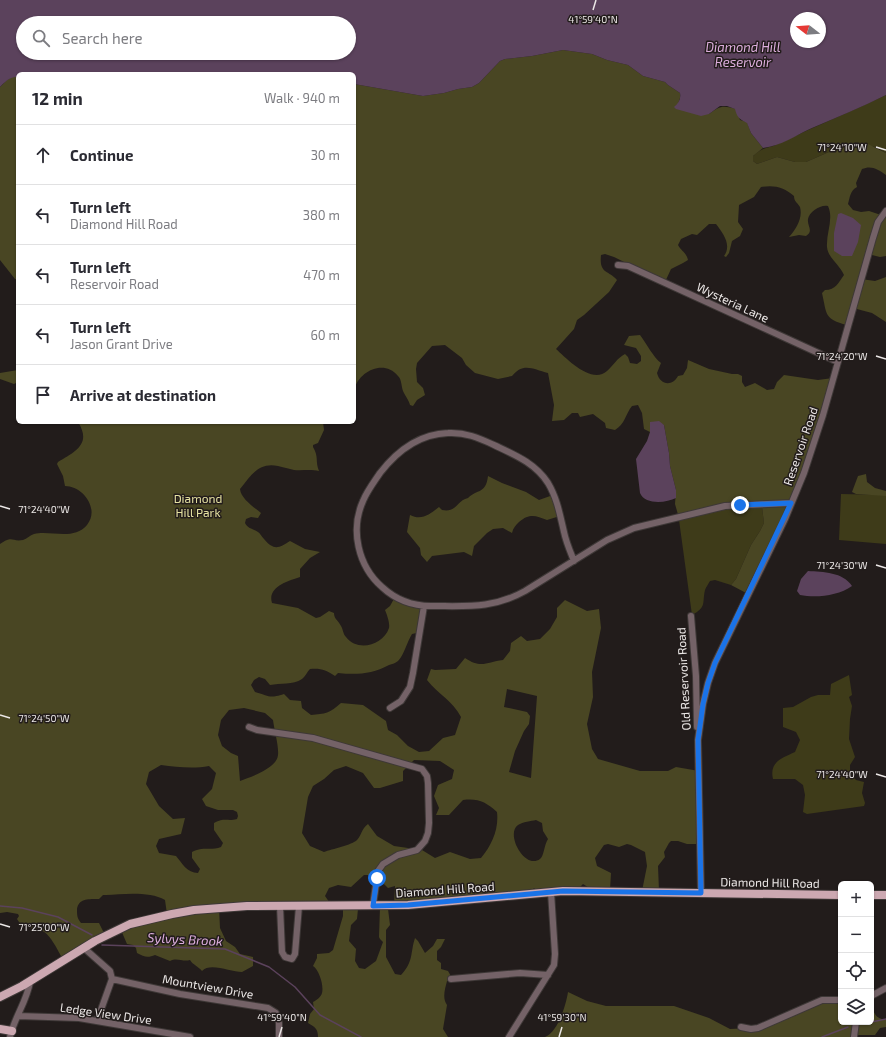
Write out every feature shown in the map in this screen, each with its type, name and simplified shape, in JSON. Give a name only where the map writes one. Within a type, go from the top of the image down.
[{"type":"main road","name":"Diamond Hill Road","points":[[0,997],[30,982],[97,940],[130,924],[172,914],[226,907],[408,905],[551,892],[590,890],[838,895]]},
{"type":"main road","points":[[874,894],[886,895]]},
{"type":"main road","points":[[0,1029],[11,1034]]},
{"type":"street","name":"Reservoir Road","points":[[701,893],[698,740],[703,704],[708,683],[715,663],[804,473],[823,415],[878,222],[886,211]]},
{"type":"street","name":"Wysteria Lane","points":[[618,265],[628,266],[838,362]]},
{"type":"street","points":[[574,561],[566,542],[555,498],[548,484],[534,467],[522,458],[479,438],[469,435],[448,433],[427,436],[417,440],[400,452],[386,466],[373,483],[362,502],[357,523],[357,534],[361,556],[368,570],[378,584],[395,597],[404,602],[424,606],[480,606],[500,602],[517,596],[574,561],[616,535],[643,525],[725,506],[791,503]]},
{"type":"street","points":[[390,708],[401,702],[410,687],[424,606]]},
{"type":"street","name":"Old Reservoir Road","points":[[691,616],[696,676],[698,740]]},
{"type":"street","points":[[249,727],[257,730],[313,738],[422,769],[427,776],[428,834],[425,841],[417,850],[398,855],[383,864],[378,871],[373,906]]},
{"type":"street","points":[[510,1037],[554,965],[555,954],[551,892]]},
{"type":"street","points":[[280,906],[282,952],[285,957],[292,960],[295,954],[299,906]]},
{"type":"street","points":[[84,948],[110,971],[112,979],[97,1021]]},
{"type":"street","points":[[451,979],[520,973],[548,975]]},
{"type":"street","name":"Mountview Drive","points":[[112,979],[180,994],[268,1008],[276,1013],[279,1037]]},
{"type":"street","points":[[11,1034],[28,993],[30,982]]},
{"type":"street","points":[[874,994],[886,988]]},
{"type":"street","points":[[741,1027],[751,1029],[758,1028],[822,1000],[838,1000]]},
{"type":"street","name":"Ledge View Drive","points":[[18,1016],[61,1017],[97,1021],[190,1037]]},
{"type":"street","points":[[854,1037],[856,1025]]},
{"type":"shaded area","points":[[886,95],[886,153],[876,147],[838,143],[829,152],[806,162],[795,162],[777,157],[757,164],[753,161],[753,156],[763,149],[776,145]]},
{"type":"shaded area","points":[[841,494],[886,495],[886,544],[839,540]]},
{"type":"shaded area","points":[[762,507],[764,523],[751,545],[736,579],[731,585],[715,580],[710,581],[705,590],[702,607],[692,615],[679,520],[712,509]]},
{"type":"shaded area","points":[[849,675],[852,695],[849,697],[852,706],[849,739],[855,757],[850,765],[850,773],[856,780],[864,782],[862,793],[865,803],[864,806],[807,814],[803,812],[805,795],[803,785],[795,779],[773,779],[772,773],[775,765],[781,759],[795,752],[800,740],[796,732],[783,727],[783,708],[793,707],[811,697],[818,695],[830,695],[831,684]]},
{"type":"green space","points":[[563,50],[592,54],[607,60],[628,65],[643,76],[665,82],[680,93],[678,104],[709,114],[721,107],[736,109],[740,120],[747,122],[751,133],[763,148],[753,156],[753,161],[757,164],[777,157],[795,162],[806,162],[829,152],[838,143],[868,144],[886,153],[886,175],[874,168],[868,167],[862,169],[856,183],[857,187],[852,192],[848,204],[853,210],[861,212],[869,211],[881,215],[886,209],[886,256],[880,257],[868,254],[861,279],[875,281],[886,277],[886,322],[872,313],[853,308],[847,325],[834,321],[830,318],[826,311],[822,293],[825,290],[832,289],[844,275],[830,255],[827,247],[830,221],[830,211],[828,206],[819,207],[809,216],[808,222],[810,232],[806,236],[799,235],[789,237],[800,219],[800,207],[795,201],[794,196],[786,191],[779,187],[766,186],[761,187],[754,197],[739,205],[738,222],[743,229],[740,236],[732,241],[729,253],[726,257],[724,256],[727,248],[726,239],[716,224],[709,224],[697,235],[692,234],[681,239],[678,245],[688,260],[671,269],[665,282],[614,257],[605,254],[601,255],[601,266],[617,280],[609,292],[577,320],[574,329],[556,349],[566,359],[587,373],[594,375],[601,374],[607,371],[625,354],[630,363],[637,364],[641,361],[641,356],[636,348],[624,345],[629,336],[640,335],[661,363],[657,373],[661,380],[666,383],[673,382],[678,376],[683,375],[687,368],[688,360],[709,369],[738,374],[742,376],[742,382],[745,387],[755,383],[767,390],[774,389],[777,382],[784,375],[818,380],[833,378],[796,492],[748,594],[731,585],[736,579],[751,545],[764,523],[762,507],[724,507],[679,518],[675,504],[676,490],[670,466],[664,425],[650,422],[650,432],[644,429],[642,413],[638,405],[632,406],[623,422],[615,430],[606,428],[605,423],[593,414],[580,417],[578,413],[572,413],[564,420],[552,421],[554,405],[548,373],[533,368],[524,368],[520,369],[512,376],[498,379],[475,373],[466,365],[462,358],[445,345],[432,346],[417,363],[417,382],[423,388],[425,395],[417,400],[413,406],[410,405],[402,389],[399,378],[392,371],[386,368],[379,368],[366,373],[361,377],[356,385],[356,84],[423,96],[444,93],[472,87],[479,83],[500,61],[505,59]]},
{"type":"green space","points":[[16,76],[16,279],[0,260],[0,87],[7,80]]},
{"type":"green space","points":[[16,370],[16,383],[14,384],[0,379],[0,373]]},
{"type":"green space","name":"Diamond Hill Park","points":[[79,424],[323,424],[324,430],[318,443],[313,445],[319,471],[294,470],[271,465],[265,466],[256,471],[240,489],[245,499],[261,513],[258,518],[251,517],[246,519],[246,525],[259,533],[268,543],[274,547],[280,547],[290,541],[305,549],[320,552],[310,558],[300,569],[300,577],[275,589],[271,597],[272,603],[298,608],[316,618],[329,611],[334,613],[344,634],[351,642],[369,645],[376,643],[386,634],[389,626],[385,610],[390,606],[395,597],[424,607],[421,632],[412,634],[398,661],[377,670],[358,674],[338,673],[335,676],[323,670],[310,669],[303,678],[298,681],[270,685],[265,679],[259,677],[254,680],[251,685],[255,692],[272,697],[284,694],[290,700],[301,701],[302,708],[311,715],[327,712],[334,709],[341,703],[363,705],[386,721],[388,730],[397,735],[408,746],[419,752],[429,751],[443,738],[455,735],[461,717],[454,706],[427,680],[431,669],[456,669],[465,658],[480,664],[503,660],[510,651],[511,643],[521,636],[527,641],[540,639],[550,629],[557,617],[557,608],[565,600],[587,611],[599,609],[601,628],[592,672],[593,697],[587,724],[592,749],[598,759],[640,771],[668,771],[676,767],[699,771],[700,844],[687,844],[678,841],[671,841],[669,843],[664,852],[665,857],[658,866],[659,891],[642,891],[647,866],[645,852],[627,844],[619,847],[608,844],[604,845],[595,858],[597,866],[611,873],[610,890],[594,891],[583,884],[577,890],[539,893],[534,888],[529,894],[394,905],[395,886],[388,888],[375,875],[364,875],[351,887],[338,885],[329,888],[325,896],[332,906],[219,908],[220,928],[226,941],[235,947],[240,954],[253,957],[253,966],[242,972],[215,967],[206,968],[202,971],[190,960],[175,959],[170,961],[155,955],[146,957],[137,953],[136,948],[133,945],[127,944],[121,930],[167,914],[165,900],[152,895],[144,894],[103,895],[99,899],[88,899],[81,901],[77,913],[81,923],[99,923],[106,937],[64,961],[48,935],[42,931],[21,925],[17,919],[19,916],[18,914],[7,912],[0,913],[0,544],[10,539],[23,540],[34,534],[40,533],[75,533],[82,530],[87,525],[91,519],[92,512],[88,500],[78,490],[65,486],[63,476],[57,464],[80,446],[83,436]],"holes":[[[507,689],[537,696],[531,778],[509,772],[515,751],[524,731],[529,724],[530,716],[527,712],[504,707]],[[244,708],[265,713],[273,720],[278,755],[277,760],[268,768],[240,781],[238,756],[222,746],[218,735],[221,720],[229,710]],[[414,760],[440,761],[454,770],[452,779],[438,785],[434,796],[439,808],[436,815],[449,815],[463,800],[477,800],[497,812],[496,831],[488,848],[481,858],[470,859],[450,852],[435,858],[422,850],[394,846],[377,836],[368,824],[357,840],[351,844],[324,852],[310,846],[302,833],[308,797],[313,786],[334,770],[346,766],[363,773],[374,788],[380,788],[403,781],[403,771]],[[161,765],[191,768],[209,766],[216,773],[212,789],[202,799],[206,806],[218,810],[233,810],[237,812],[237,819],[221,820],[214,823],[214,830],[223,843],[221,847],[214,849],[200,849],[192,852],[192,858],[200,869],[198,873],[194,873],[188,869],[176,856],[159,853],[156,846],[159,839],[181,834],[185,818],[173,819],[159,806],[146,784],[149,772]],[[536,820],[542,823],[543,831],[548,839],[541,858],[534,861],[528,860],[518,850],[514,836],[515,829],[518,825]]]},
{"type":"green space","points":[[866,474],[867,482],[875,488],[886,491],[886,496],[856,494],[852,492],[858,476]]},
{"type":"green space","points":[[488,476],[526,492],[539,500],[553,495],[560,516],[547,520],[533,516],[526,517],[517,524],[512,533],[503,528],[493,529],[487,533],[474,546],[472,556],[464,552],[432,556],[427,562],[421,555],[420,548],[407,532],[410,515],[414,517],[426,516],[439,507],[442,510],[451,510],[464,499],[481,490],[487,482]]},
{"type":"green space","points":[[343,906],[358,909],[357,919],[351,925],[349,941],[356,949],[355,961],[359,968],[365,969],[376,961],[383,942],[379,937],[380,907],[388,909],[390,925],[386,930],[386,957],[395,974],[401,975],[408,965],[415,938],[425,953],[433,946],[437,939],[445,939],[437,951],[437,960],[441,963],[441,969],[448,971],[452,978],[447,981],[444,993],[445,1002],[447,1005],[443,1029],[448,1037],[318,1037],[316,1028],[308,1023],[310,1014],[314,1009],[313,1002],[320,997],[322,990],[322,982],[319,974],[313,966],[317,958],[317,954],[329,953],[333,950],[343,916]]},
{"type":"green space","points":[[568,992],[587,1001],[606,1006],[674,1006],[709,1018],[730,1029],[751,1028],[823,1001],[838,1000],[838,1025],[874,1025],[874,1012],[880,1019],[886,1019],[886,1027],[880,1028],[875,1035],[855,1035],[855,1037],[545,1037],[554,1030],[561,1018]]},
{"type":"water","name":"Diamond Hill Reservoir","points":[[0,0],[886,0],[886,95],[782,143],[763,148],[751,133],[747,123],[740,119],[735,109],[727,106],[720,106],[709,114],[701,116],[676,109],[674,107],[679,101],[680,93],[665,82],[643,76],[628,65],[607,60],[592,54],[563,50],[505,59],[500,61],[479,83],[472,87],[423,96],[356,84],[356,72],[16,72],[16,77],[10,78],[0,87]]},
{"type":"water","points":[[841,213],[853,218],[861,225],[858,242],[852,256],[842,256],[834,251],[834,233],[838,214]]},
{"type":"water","points":[[659,421],[664,425],[670,466],[676,490],[676,498],[656,502],[646,500],[640,493],[636,459],[647,441],[650,432],[650,422]]},
{"type":"water","points":[[808,571],[826,572],[838,575],[848,581],[852,586],[834,594],[813,596],[800,595],[797,591],[801,579]]},
{"type":"waterway","name":"Sylvys Brook","points":[[0,906],[22,908],[58,917],[92,935]]},
{"type":"waterway","name":"Sylvys Brook","points":[[102,945],[225,949],[269,967],[295,987],[320,1015],[361,1037]]},
{"type":"waterway","name":"Sylvys Brook","points":[[874,1022],[886,1019]]},
{"type":"waterway","name":"Sylvys Brook","points":[[822,1037],[848,1027]]},
{"type":"route","points":[[377,878],[373,906],[451,902],[563,891],[590,890],[701,893],[698,740],[703,704],[715,663],[791,503],[740,505]]}]
